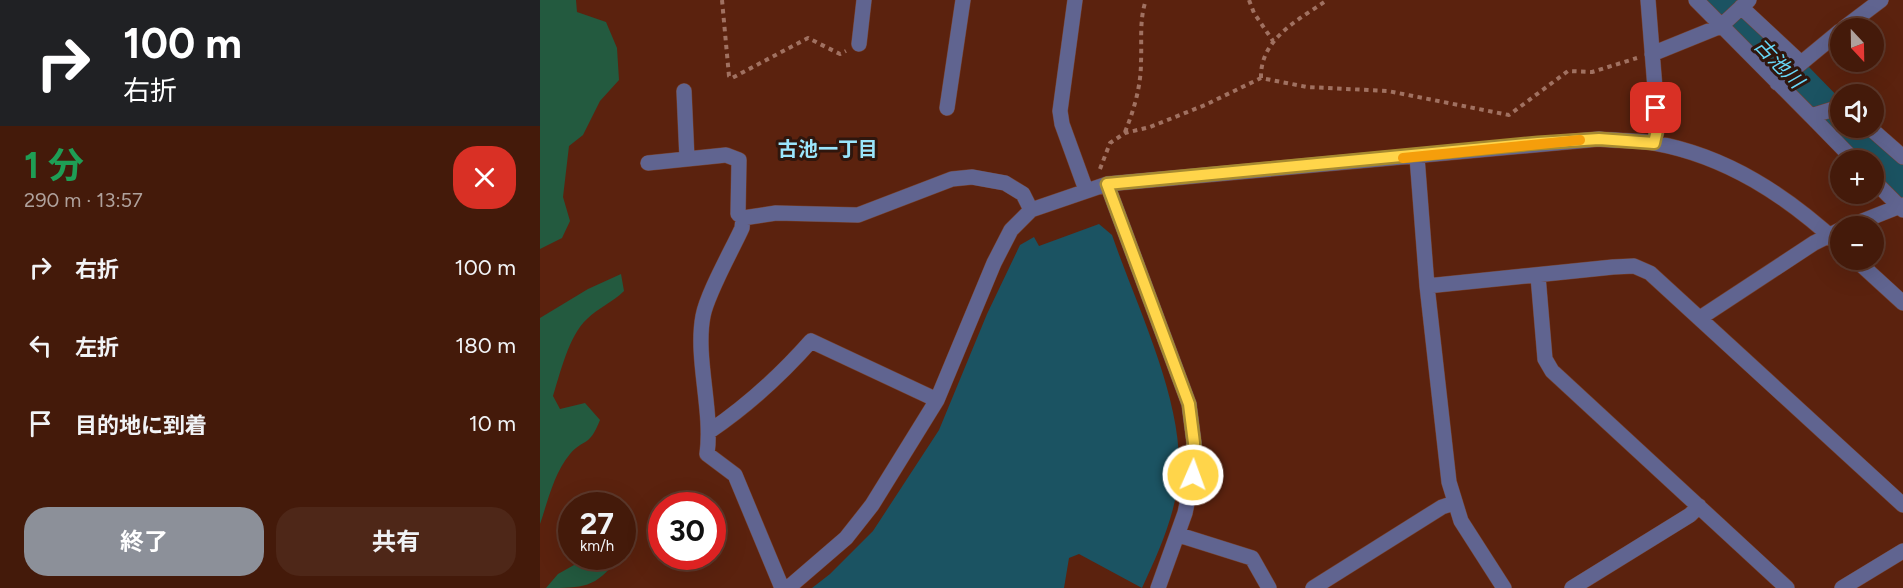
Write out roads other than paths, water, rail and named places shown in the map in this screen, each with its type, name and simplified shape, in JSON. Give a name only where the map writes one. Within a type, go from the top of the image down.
[{"type":"street","points":[[859,44],[864,0]]},
{"type":"street","points":[[947,108],[963,0]]},
{"type":"street","points":[[1075,0],[1060,111],[1062,124],[1086,190]]},
{"type":"street","points":[[1648,0],[1658,126],[1654,143]]},
{"type":"street","points":[[1696,0],[1735,13],[1799,63]]},
{"type":"street","points":[[1858,18],[1881,0]]},
{"type":"street","points":[[1652,54],[1735,13]]},
{"type":"street","points":[[1735,13],[1779,81],[1845,150]]},
{"type":"street","points":[[1779,81],[1830,39]]},
{"type":"street","points":[[684,91],[687,159]]},
{"type":"street","points":[[1813,115],[1830,109]]},
{"type":"street","points":[[1881,138],[1903,157]]},
{"type":"street","points":[[788,588],[846,538],[872,505],[937,400],[994,263],[1011,230],[1031,210],[1086,190],[1107,184],[1599,139],[1654,143],[1701,155],[1746,174],[1830,232]]},
{"type":"street","points":[[648,163],[726,155],[739,160],[738,214],[743,218],[776,213],[858,215],[952,179],[972,177],[1005,183],[1023,194],[1031,210]]},
{"type":"street","points":[[1417,157],[1427,286],[1454,503],[1461,521],[1504,588]]},
{"type":"street","points":[[1107,184],[1189,404],[1194,443],[1193,475],[1179,535],[1158,588]]},
{"type":"street","points":[[1879,216],[1902,208],[1884,191]]},
{"type":"street","points":[[743,218],[742,228],[703,315],[704,382],[710,431],[707,454],[735,475],[782,588]]},
{"type":"street","points":[[1700,318],[1710,309],[1830,241]]},
{"type":"street","points":[[1427,286],[1634,266],[1650,273],[1903,505]]},
{"type":"street","points":[[1867,270],[1903,303]]},
{"type":"street","points":[[1538,276],[1545,359],[1552,371],[1787,588]]},
{"type":"street","points":[[710,431],[747,405],[781,375],[811,341],[937,400]]},
{"type":"street","points":[[1312,588],[1442,507],[1454,503]]},
{"type":"street","points":[[1572,588],[1690,515],[1699,506]]},
{"type":"street","points":[[1179,535],[1252,558],[1269,588]]},
{"type":"street","points":[[1842,588],[1903,551]]},
{"type":"water","points":[[1099,224],[1112,235],[1156,352],[1173,413],[1178,442],[1179,471],[1175,501],[1161,546],[1142,588],[1079,554],[1069,558],[1064,588],[812,588],[830,574],[873,531],[939,430],[987,314],[1020,245],[1034,237],[1039,246]]},
{"type":"waterway","name":"古池川","points":[[1717,0],[1830,116]]},
{"type":"waterway","name":"古池川","points":[[1852,138],[1903,181]]},
{"type":"district","name":"古池一丁目","points":[[828,149]]}]
